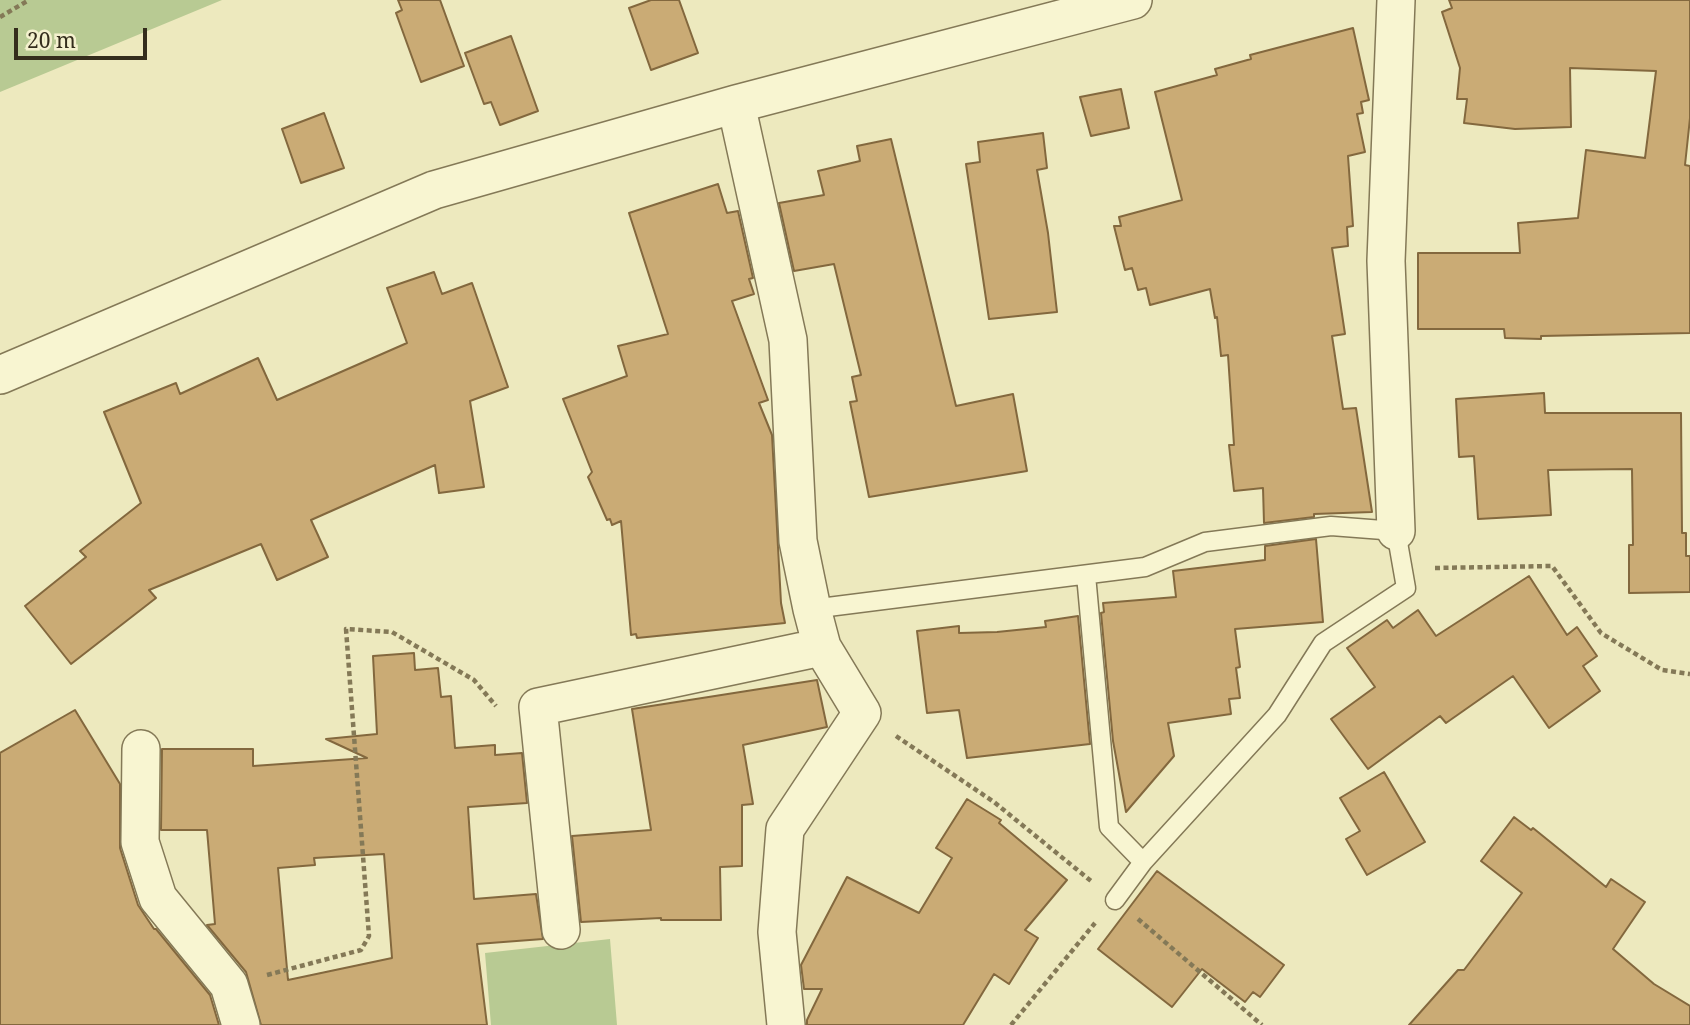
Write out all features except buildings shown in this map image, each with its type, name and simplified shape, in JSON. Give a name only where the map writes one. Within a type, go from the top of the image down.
[{"type":"street","points":[[0,375],[434,190],[1056,10],[1133,0]]},
{"type":"street","points":[[1396,0],[1386,261],[1396,531]]},
{"type":"street","points":[[736,104],[788,340],[798,541],[812,609],[822,647],[862,713],[785,829],[778,932],[786,1025]]},
{"type":"street","points":[[561,930],[538,708],[822,647]]},
{"type":"street","points":[[141,749],[140,842],[158,898],[229,985],[241,1025]]},
{"type":"lane","points":[[812,609],[1145,567],[1205,542],[1331,526],[1396,531],[1406,588],[1323,643],[1276,715],[1143,862],[1115,900]]},
{"type":"lane","points":[[1086,576],[1109,827],[1143,862]]},
{"type":"path","points":[[0,17],[29,0]]},
{"type":"path","points":[[1396,531],[1425,568],[1552,566],[1601,633],[1661,670],[1690,674]]},
{"type":"path","points":[[229,985],[361,950],[369,936],[346,629],[392,632],[474,680],[499,711],[538,708]]},
{"type":"path","points":[[862,713],[994,802],[1262,1025]]},
{"type":"path","points":[[1011,1025],[1115,900]]},
{"type":"green space","points":[[0,0],[222,0],[0,92]]},
{"type":"green space","points":[[610,939],[617,1025],[491,1025],[485,953]]}]
